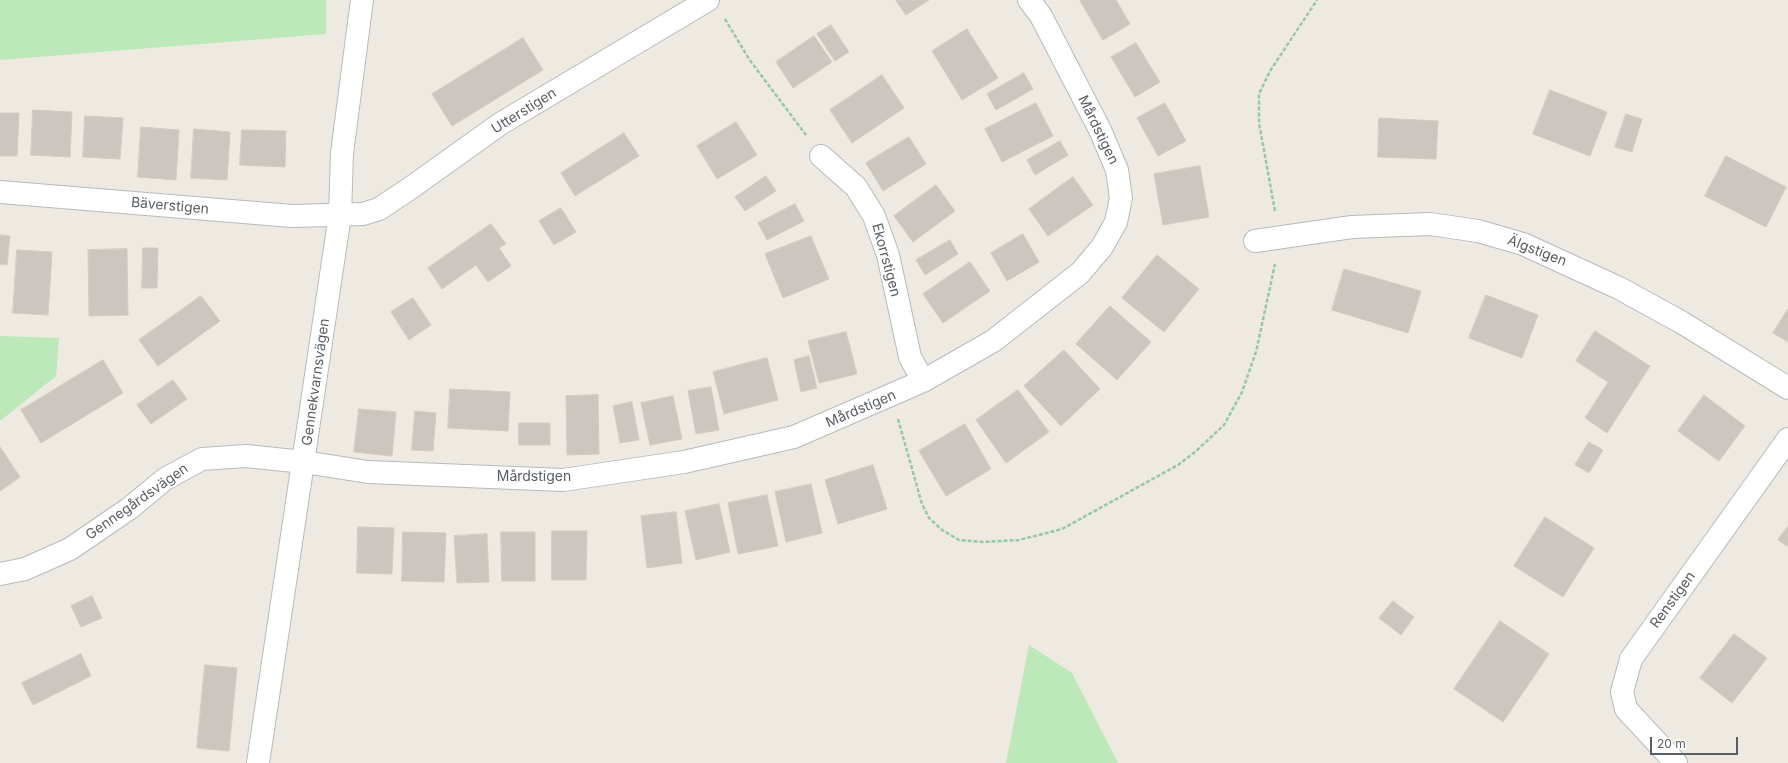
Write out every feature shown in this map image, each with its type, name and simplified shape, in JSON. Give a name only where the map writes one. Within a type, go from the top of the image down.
[{"type":"street","name":"Gennekvarnsvägen","points":[[258,763],[340,215],[342,153],[362,0]]},
{"type":"street","name":"Mårdstigen","points":[[304,462],[368,472],[563,480],[684,462],[794,437],[889,397],[922,381],[993,341],[1080,273],[1102,247],[1116,222],[1121,198],[1117,170],[1100,130],[1041,16],[1029,0]]},
{"type":"street","name":"Utterstigen","points":[[340,215],[363,214],[380,208],[500,124],[714,7]]},
{"type":"street","name":"Ekorrstigen","points":[[821,156],[856,187],[874,216],[888,255],[910,357],[922,381]]},
{"type":"street","name":"Bäverstigen","points":[[0,192],[292,216],[340,215]]},
{"type":"street","name":"Älgstigen","points":[[1265,239],[1352,227],[1430,224],[1478,231],[1523,244],[1619,288],[1681,322],[1788,388]]},
{"type":"street","name":"Renstigen","points":[[1676,763],[1626,709],[1622,692],[1630,659],[1788,439]]},
{"type":"street","name":"Gennegårdsvägen","points":[[0,574],[25,569],[70,549],[130,508],[165,479],[202,459],[246,456],[304,462]]},
{"type":"path","points":[[889,397],[900,424],[922,504],[929,518],[942,530],[959,540],[983,542],[1019,540],[1062,529],[1178,465],[1195,452],[1224,425],[1242,392],[1256,352],[1273,276],[1265,239],[1275,208],[1262,149],[1259,123],[1259,94],[1270,71],[1317,0]]},
{"type":"path","points":[[714,7],[749,59],[821,156]]},
{"type":"green space","points":[[0,0],[326,0],[326,34],[0,60]]},
{"type":"green space","points":[[0,336],[59,338],[56,376],[0,421]]},
{"type":"green space","points":[[1029,645],[1072,673],[1118,763],[1006,763]]},
{"type":"building","points":[[896,0],[929,0],[906,15]]},
{"type":"building","points":[[1080,0],[1116,0],[1130,24],[1103,40]]},
{"type":"building","points":[[831,25],[849,52],[835,61],[817,34]]},
{"type":"building","points":[[967,29],[998,78],[962,100],[932,51]]},
{"type":"building","points":[[814,36],[832,62],[793,88],[776,62]]},
{"type":"building","points":[[523,38],[543,70],[452,126],[432,94]]},
{"type":"building","points":[[1136,43],[1160,82],[1135,97],[1111,57]]},
{"type":"building","points":[[1024,73],[1033,89],[996,110],[987,94]]},
{"type":"building","points":[[882,75],[904,108],[852,143],[830,110]]},
{"type":"building","points":[[1550,90],[1607,112],[1590,156],[1533,134]]},
{"type":"building","points":[[1036,103],[1053,136],[1002,162],[985,129]]},
{"type":"building","points":[[1165,103],[1186,141],[1158,156],[1137,118]]},
{"type":"building","points":[[33,110],[72,112],[70,157],[31,155]]},
{"type":"building","points":[[0,113],[19,113],[17,156],[0,156]]},
{"type":"building","points":[[1626,114],[1642,119],[1632,152],[1615,147]]},
{"type":"building","points":[[85,116],[123,118],[120,159],[83,157]]},
{"type":"building","points":[[1379,118],[1438,121],[1436,159],[1378,157]]},
{"type":"building","points":[[736,122],[757,155],[717,179],[697,146]]},
{"type":"building","points":[[141,127],[179,130],[176,180],[138,177]]},
{"type":"building","points":[[194,129],[230,132],[227,180],[191,178]]},
{"type":"building","points":[[242,130],[286,131],[285,167],[240,165]]},
{"type":"building","points":[[624,133],[639,156],[575,196],[561,173]]},
{"type":"building","points":[[909,137],[926,164],[883,191],[866,163]]},
{"type":"building","points":[[1060,141],[1068,155],[1035,175],[1027,160]]},
{"type":"building","points":[[1726,156],[1786,187],[1766,227],[1705,196]]},
{"type":"building","points":[[1200,166],[1209,217],[1163,225],[1154,174]]},
{"type":"building","points":[[766,176],[776,191],[745,211],[735,197]]},
{"type":"building","points":[[1073,177],[1093,205],[1048,236],[1029,209]]},
{"type":"building","points":[[936,185],[955,211],[913,242],[894,216]]},
{"type":"building","points":[[795,204],[804,221],[767,240],[758,223]]},
{"type":"building","points":[[561,208],[576,232],[554,245],[539,221]]},
{"type":"building","points":[[491,224],[506,244],[499,248],[511,266],[488,282],[476,265],[442,289],[428,268]]},
{"type":"building","points":[[1023,234],[1039,262],[1007,281],[991,253]]},
{"type":"building","points":[[0,235],[10,236],[7,265],[0,264]]},
{"type":"building","points":[[811,236],[829,279],[783,298],[765,254]]},
{"type":"building","points":[[950,240],[958,254],[925,275],[916,260]]},
{"type":"building","points":[[143,248],[158,248],[157,288],[142,288]]},
{"type":"building","points":[[127,249],[128,315],[89,316],[88,250]]},
{"type":"building","points":[[17,250],[52,252],[48,315],[13,313]]},
{"type":"building","points":[[1157,255],[1199,289],[1164,332],[1122,298]]},
{"type":"building","points":[[970,262],[990,291],[943,323],[923,294]]},
{"type":"building","points":[[1344,269],[1421,291],[1408,333],[1332,310]]},
{"type":"building","points":[[1486,295],[1538,315],[1522,358],[1469,338]]},
{"type":"building","points":[[201,296],[220,321],[158,366],[139,340]]},
{"type":"building","points":[[413,298],[431,325],[409,340],[391,312]]},
{"type":"building","points":[[1110,306],[1151,342],[1117,380],[1076,344]]},
{"type":"building","points":[[1788,309],[1788,342],[1773,333]]},
{"type":"building","points":[[1595,331],[1650,366],[1607,433],[1585,418],[1608,382],[1576,361]]},
{"type":"building","points":[[846,332],[857,374],[819,383],[808,341]]},
{"type":"building","points":[[1064,350],[1100,389],[1061,426],[1024,386]]},
{"type":"building","points":[[809,356],[817,388],[801,392],[794,360]]},
{"type":"building","points":[[767,358],[778,400],[724,414],[713,372]]},
{"type":"building","points":[[103,360],[123,393],[41,443],[21,410]]},
{"type":"building","points":[[173,380],[187,399],[151,424],[137,405]]},
{"type":"building","points":[[711,387],[719,430],[696,434],[688,391]]},
{"type":"building","points":[[450,389],[510,392],[508,431],[448,428]]},
{"type":"building","points":[[1018,390],[1049,432],[1006,463],[976,420]]},
{"type":"building","points":[[598,395],[599,454],[567,455],[566,396]]},
{"type":"building","points":[[1704,395],[1745,426],[1719,461],[1678,431]]},
{"type":"building","points":[[673,396],[682,439],[650,445],[641,403]]},
{"type":"building","points":[[632,402],[639,440],[620,443],[613,406]]},
{"type":"building","points":[[359,409],[396,412],[392,456],[354,452]]},
{"type":"building","points":[[415,411],[436,413],[433,451],[412,450]]},
{"type":"building","points":[[519,423],[550,423],[550,445],[519,445]]},
{"type":"building","points":[[965,424],[991,469],[946,496],[919,451]]},
{"type":"building","points":[[1589,442],[1603,450],[1589,473],[1575,465]]},
{"type":"building","points":[[0,447],[20,477],[0,491]]},
{"type":"building","points":[[873,465],[887,509],[838,524],[825,480]]},
{"type":"building","points":[[811,484],[822,533],[786,542],[775,492]]},
{"type":"building","points":[[767,495],[778,546],[738,554],[728,503]]},
{"type":"building","points":[[719,504],[730,552],[696,560],[685,511]]},
{"type":"building","points":[[676,512],[682,563],[647,568],[641,516]]},
{"type":"building","points":[[1545,517],[1594,548],[1563,597],[1514,566]]},
{"type":"building","points":[[1788,526],[1788,547],[1778,540]]},
{"type":"building","points":[[358,527],[394,528],[392,574],[357,573]]},
{"type":"building","points":[[552,531],[587,531],[586,580],[552,580]]},
{"type":"building","points":[[403,532],[446,533],[444,582],[402,581]]},
{"type":"building","points":[[501,532],[535,532],[535,581],[502,581]]},
{"type":"building","points":[[487,534],[489,582],[457,583],[454,536]]},
{"type":"building","points":[[92,596],[102,618],[81,627],[71,606]]},
{"type":"building","points":[[1393,601],[1414,617],[1401,635],[1379,618]]},
{"type":"building","points":[[1500,621],[1549,654],[1503,722],[1454,689]]},
{"type":"building","points":[[1734,634],[1767,658],[1732,703],[1700,678]]},
{"type":"building","points":[[81,654],[91,676],[33,705],[22,683]]},
{"type":"building","points":[[205,665],[237,668],[229,751],[197,748]]}]
